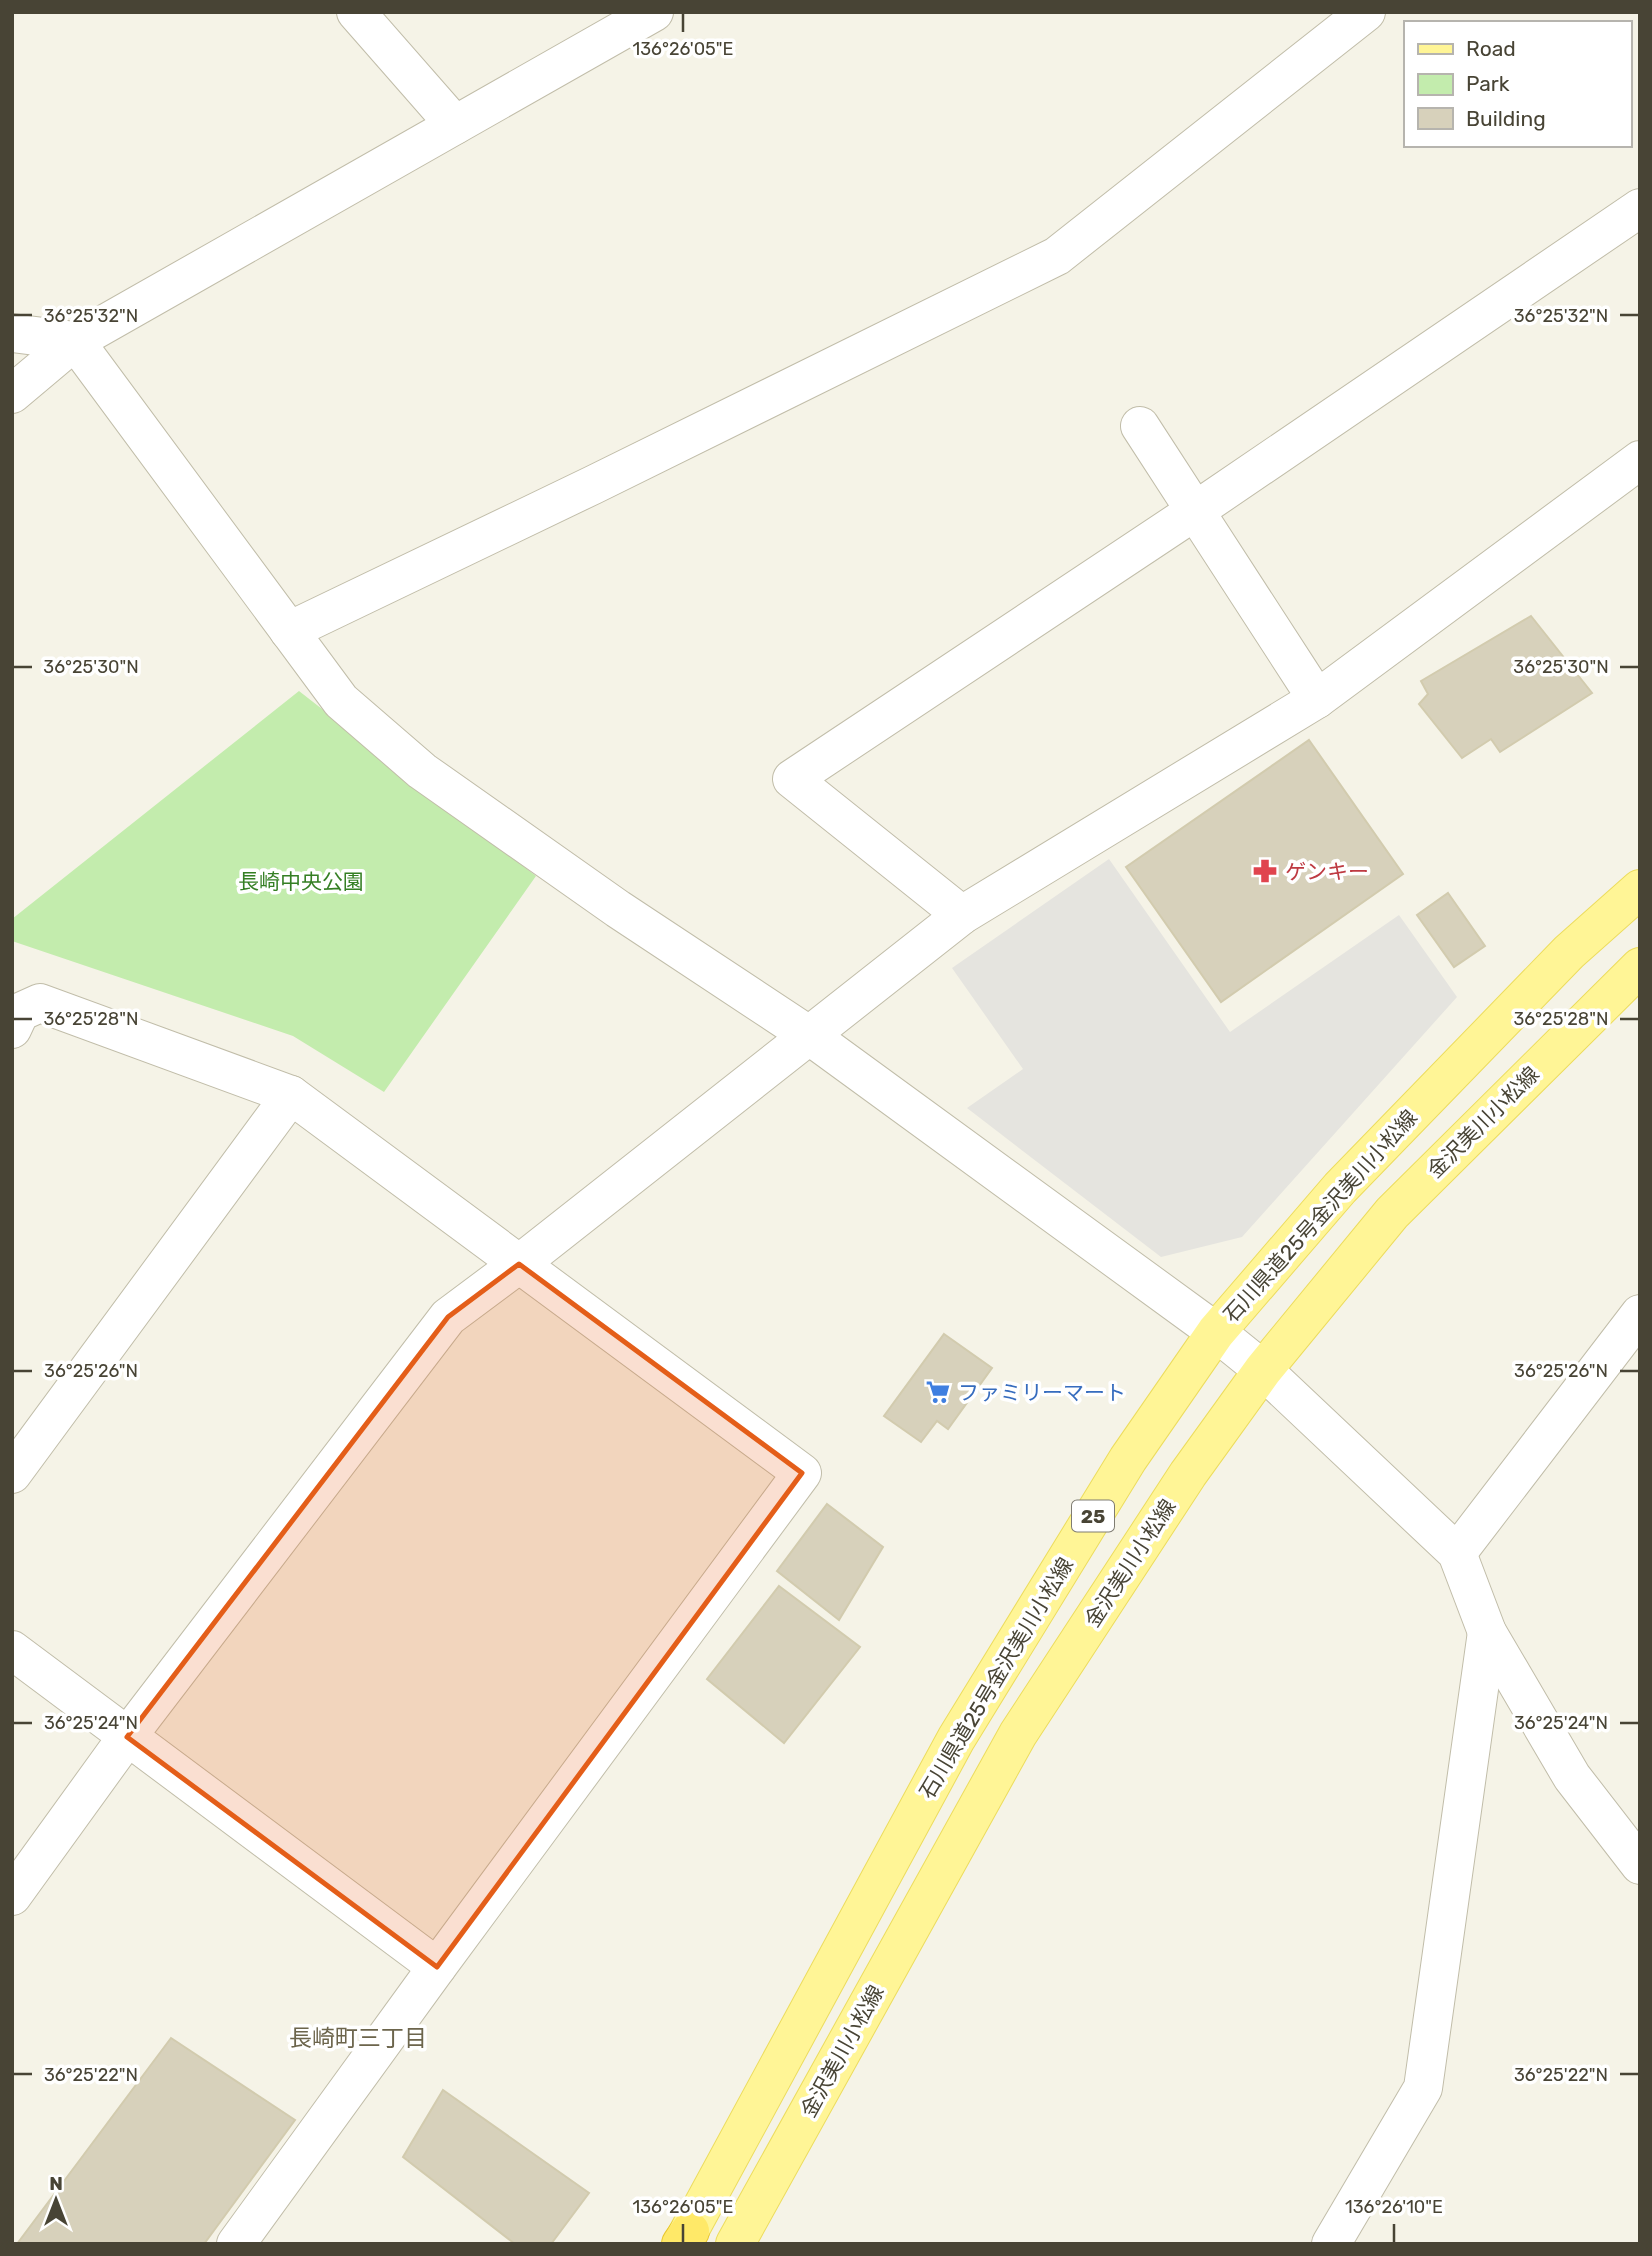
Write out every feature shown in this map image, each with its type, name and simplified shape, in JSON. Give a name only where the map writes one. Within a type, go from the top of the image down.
[{"type":"main road","name":"石川県道25号金沢美川小松線","points":[[684,2240],[957,1739],[1128,1459],[1216,1332],[1340,1188],[1569,952],[1640,889]]},
{"type":"main road","name":"金沢美川小松線","points":[[735,2244],[1018,1734],[1188,1474],[1262,1370],[1392,1213],[1640,967]]},
{"type":"street","points":[[356,12],[456,125]]},
{"type":"street","points":[[12,394],[75,341],[654,12]]},
{"type":"street","points":[[289,631],[593,485],[1057,256],[1366,12]]},
{"type":"street","points":[[962,915],[792,779],[1195,512],[1640,208]]},
{"type":"street","points":[[12,332],[75,341],[341,701],[422,771],[618,908],[810,1036],[1216,1332],[1262,1370],[1457,1553],[1487,1632],[1572,1777],[1640,1865]]},
{"type":"street","points":[[1140,426],[1317,699]]},
{"type":"street","points":[[12,1896],[127,1737],[448,1317],[962,915],[1317,699],[1640,460]]},
{"type":"street","points":[[12,1029],[20,1012],[40,1003],[291,1095],[802,1473],[236,2244]]},
{"type":"street","points":[[12,1474],[291,1095]]},
{"type":"street","points":[[1457,1553],[1640,1314]]},
{"type":"street","points":[[1331,2244],[1423,2088],[1487,1632]]},
{"type":"street","points":[[12,1650],[437,1967]]},
{"type":"highlighted area","points":[[519,1264],[802,1473],[437,1967],[127,1737],[448,1317]]},
{"type":"green space","name":"長崎中央公園","points":[[299,691],[536,876],[384,1092],[293,1036],[12,941],[12,919]]},
{"type":"shaded area","points":[[1109,859],[1230,1032],[1399,915],[1457,997],[1242,1237],[1161,1257],[967,1108],[1023,1069],[952,968]]},
{"type":"building","points":[[1531,616],[1592,693],[1500,752],[1491,739],[1462,758],[1419,704],[1428,694],[1421,681]]},
{"type":"building","name":"ゲンキー","points":[[1309,740],[1403,874],[1221,1002],[1126,867]]},
{"type":"building","points":[[1448,893],[1485,946],[1454,967],[1417,915]]},
{"type":"building","name":"ファミリーマート","points":[[944,1334],[992,1368],[948,1429],[937,1421],[921,1442],[884,1416]]},
{"type":"building","points":[[827,1504],[883,1547],[839,1620],[777,1571]]},
{"type":"building","points":[[779,1586],[860,1647],[784,1743],[707,1679]]},
{"type":"building","points":[[171,2038],[295,2120],[204,2244],[17,2244]]},
{"type":"building","points":[[443,2090],[589,2193],[551,2244],[515,2244],[403,2157]]},
{"type":"place","name":"ゲンキー","points":[[1265,871]]},
{"type":"place","name":"ファミリーマート","points":[[938,1392]]},
{"type":"district","name":"長崎町三丁目","points":[[358,2038]]}]
